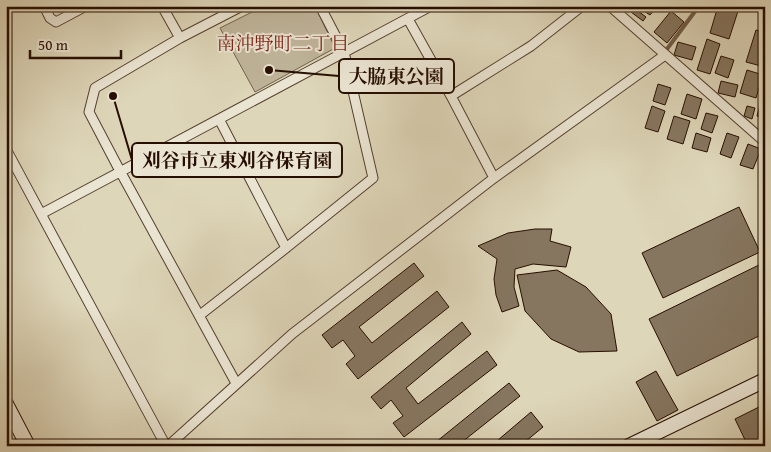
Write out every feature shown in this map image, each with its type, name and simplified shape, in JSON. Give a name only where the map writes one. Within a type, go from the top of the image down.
[{"type":"street","points":[[44,6],[50,18],[56,22],[86,6]]},
{"type":"street","points":[[162,6],[180,38]]},
{"type":"street","points":[[236,383],[89,112],[95,88],[180,38],[242,6]]},
{"type":"street","points":[[200,315],[373,178],[344,52],[320,6]]},
{"type":"street","points":[[41,214],[431,6]]},
{"type":"street","points":[[450,96],[531,46],[582,6]]},
{"type":"street","points":[[610,6],[765,142]]},
{"type":"street","points":[[408,19],[494,178]]},
{"type":"street","points":[[6,149],[167,446],[292,334],[494,178],[665,55]]},
{"type":"street","points":[[219,119],[286,248]]},
{"type":"street","points":[[629,446],[765,380]]},
{"type":"street","points":[[6,404],[28,446]]},
{"type":"shaded area","points":[[264,6],[315,6],[335,48],[255,92],[220,28]]},
{"type":"building","points":[[643,6],[657,6],[650,15],[641,9]]},
{"type":"building","points":[[718,6],[739,8],[729,39],[710,33]]},
{"type":"building","points":[[634,8],[646,17],[643,21],[631,12]]},
{"type":"building","points":[[671,11],[684,22],[667,43],[654,32]]},
{"type":"building","points":[[756,30],[765,32],[765,67],[746,62]]},
{"type":"building","points":[[707,39],[720,44],[710,74],[697,70]]},
{"type":"building","points":[[678,42],[696,47],[692,60],[674,55]]},
{"type":"building","points":[[721,56],[734,60],[728,78],[715,73]]},
{"type":"building","points":[[747,70],[763,75],[756,98],[740,93]]},
{"type":"building","points":[[721,81],[738,85],[735,97],[718,93]]},
{"type":"building","points":[[658,84],[671,88],[665,105],[653,101]]},
{"type":"building","points":[[687,94],[702,99],[696,119],[681,114]]},
{"type":"building","points":[[761,101],[765,103],[765,118],[757,116]]},
{"type":"building","points":[[652,106],[665,111],[658,132],[645,128]]},
{"type":"building","points":[[747,106],[755,108],[752,119],[744,116]]},
{"type":"building","points":[[706,113],[718,116],[712,133],[701,129]]},
{"type":"building","points":[[674,116],[690,121],[683,144],[667,139]]},
{"type":"building","points":[[696,133],[711,138],[707,152],[692,148]]},
{"type":"building","points":[[727,133],[739,137],[731,158],[720,154]]},
{"type":"building","points":[[748,144],[761,149],[753,169],[740,165]]},
{"type":"building","points":[[765,158],[765,175],[759,172]]},
{"type":"building","points":[[739,207],[760,252],[663,298],[642,253]]},
{"type":"building","points":[[535,229],[552,229],[550,241],[571,247],[566,267],[533,264],[515,269],[514,287],[519,306],[502,312],[496,295],[494,279],[497,259],[478,246],[508,233]]},
{"type":"building","points":[[765,262],[765,333],[677,376],[649,319]]},
{"type":"building","points":[[414,263],[424,276],[359,327],[372,343],[437,291],[449,307],[358,379],[346,364],[355,356],[343,340],[332,348],[322,335]]},
{"type":"building","points":[[557,270],[586,287],[611,314],[617,351],[579,352],[551,339],[525,311],[517,275]]},
{"type":"building","points":[[462,322],[471,334],[406,388],[418,404],[487,351],[497,365],[404,437],[393,423],[403,416],[391,400],[381,409],[371,397]]},
{"type":"building","points":[[656,371],[678,410],[657,421],[636,382]]},
{"type":"building","points":[[509,383],[520,396],[457,446],[431,446]]},
{"type":"building","points":[[765,404],[765,426],[760,428],[765,439],[765,446],[748,446],[735,419]]},
{"type":"building","points":[[531,412],[543,427],[520,446],[491,446]]},
{"type":"waterway","points":[[667,49],[699,6]]},
{"type":"place","name":"大脇東公園","points":[[269,70]]},
{"type":"place","name":"刈谷市立東刈谷保育園","points":[[113,96]]},
{"type":"district","name":"南沖野町二丁目","points":[[283,43]]}]
